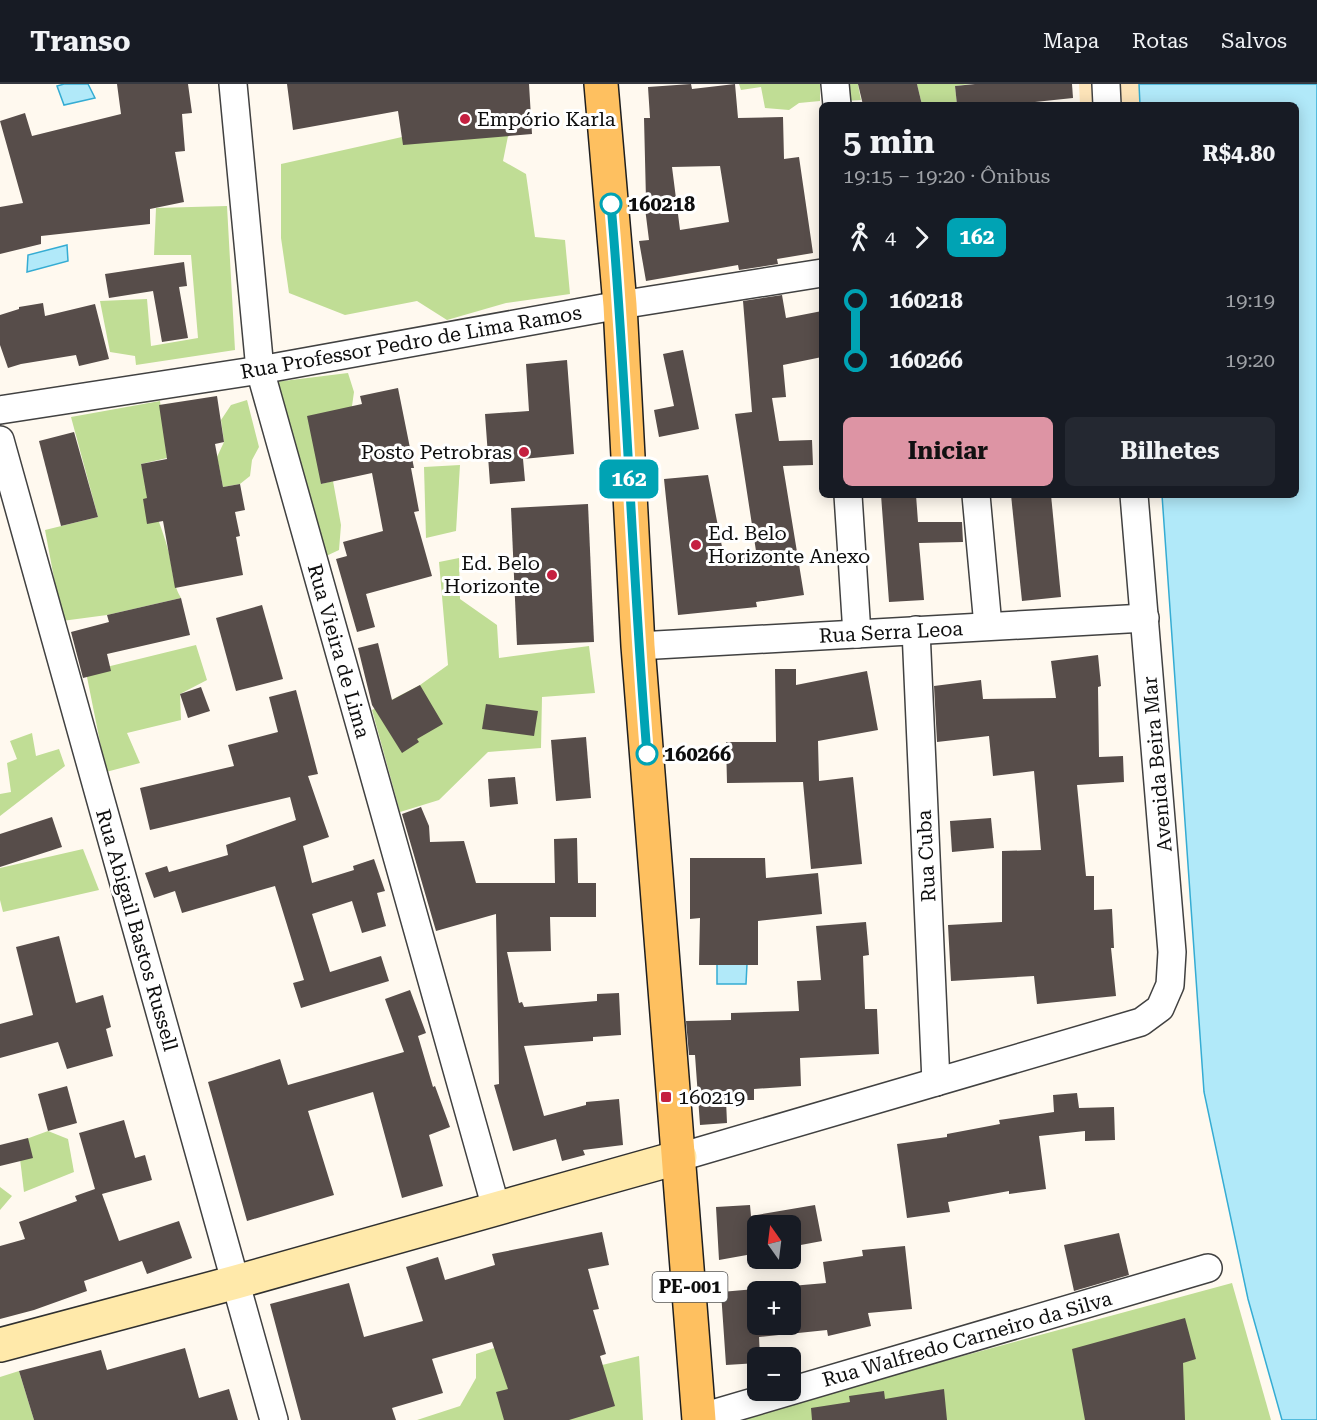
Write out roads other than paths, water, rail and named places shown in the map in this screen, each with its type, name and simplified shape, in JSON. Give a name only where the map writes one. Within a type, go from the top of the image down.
[{"type":"main road","name":"PE-001","points":[[601,84],[620,305],[638,646],[680,1157],[697,1419]]},
{"type":"main road","points":[[0,1346],[680,1157]]},
{"type":"street","name":"Rua Vieira de Lima","points":[[233,84],[260,370],[496,1208]]},
{"type":"street","points":[[835,84],[837,102]]},
{"type":"street","points":[[1106,84],[1107,102]]},
{"type":"street","name":"Rua Professor Pedro de Lima Ramos","points":[[0,410],[260,370],[620,305],[819,273]]},
{"type":"street","name":"Rua Abigail Bastos Russell","points":[[0,440],[274,1420]]},
{"type":"street","points":[[848,498],[857,634]]},
{"type":"street","points":[[976,498],[988,626]]},
{"type":"street","name":"Avenida Beira Mar","points":[[936,1082],[1141,1022],[1160,1008],[1170,986],[1172,952],[1134,498]]},
{"type":"street","name":"Rua Serra Leoa","points":[[638,646],[1145,618]]},
{"type":"street","name":"Rua Cuba","points":[[916,630],[936,1082]]},
{"type":"street","points":[[680,1157],[936,1082]]},
{"type":"street","name":"Rua Walfredo Carneiro da Silva","points":[[697,1419],[1208,1268]]},
{"type":"water","points":[[88,84],[95,98],[64,105],[57,86]]},
{"type":"water","points":[[1139,84],[1317,84],[1317,1420],[1282,1420],[1248,1299],[1204,1092],[1162,498],[1299,498],[1299,102],[1140,102]]},
{"type":"water","points":[[67,245],[68,261],[27,272],[28,255]]},
{"type":"water","points":[[717,964],[747,964],[746,984],[717,984]]},
{"type":"place","name":"Empório Karla","points":[[465,119]]},
{"type":"place","name":"160218","points":[[611,204]]},
{"type":"place","name":"Posto Petrobras","points":[[524,452]]},
{"type":"place","name":"Ed. Belo Horizonte Anexo","points":[[696,545]]},
{"type":"place","name":"Ed. Belo Horizonte","points":[[552,575]]},
{"type":"place","name":"160266","points":[[647,754]]},
{"type":"place","name":"160219","points":[[666,1097]]}]
